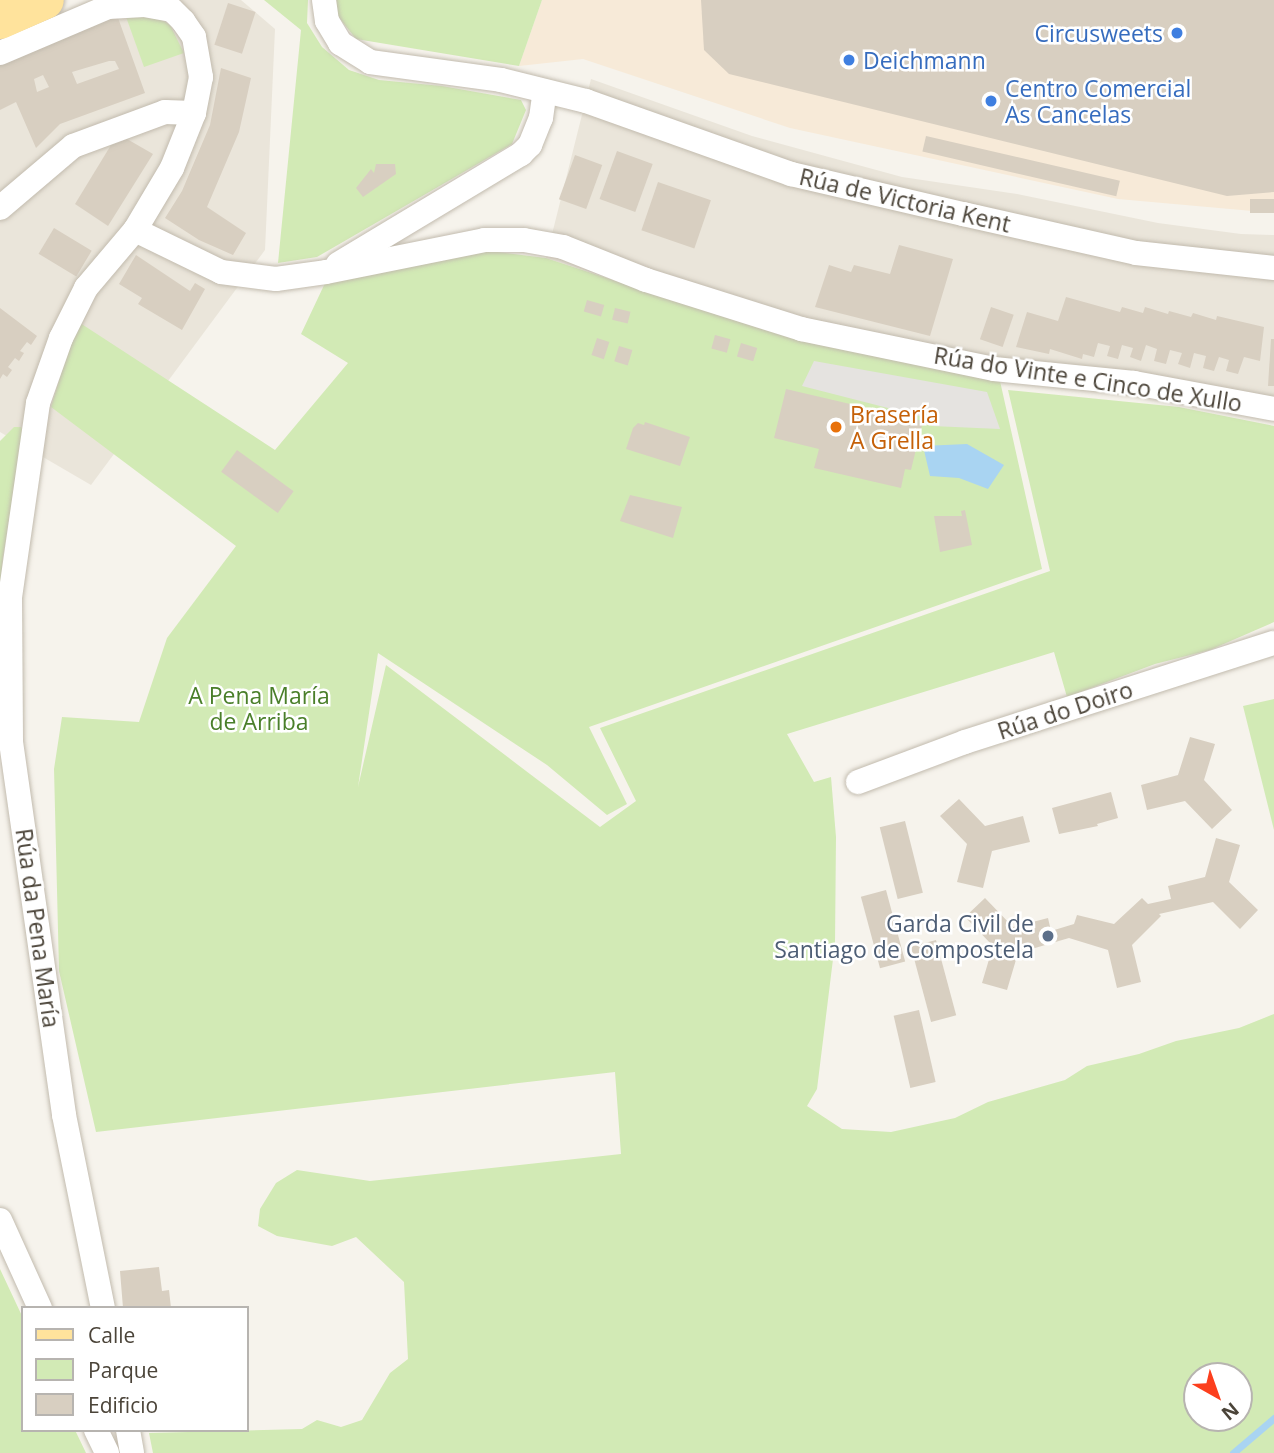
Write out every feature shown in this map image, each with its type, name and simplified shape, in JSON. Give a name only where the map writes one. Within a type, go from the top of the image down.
[{"type":"main road","points":[[0,20],[45,0]]},
{"type":"street","name":"Rúa de Victoria Kent","points":[[324,0],[332,32],[359,58],[384,65],[501,80],[586,101],[718,150],[820,182],[1136,253],[1274,268]]},
{"type":"street","name":"Rúa da Pena María","points":[[0,53],[108,7],[144,5],[172,10],[194,37],[201,76],[194,113],[172,168],[135,230],[86,288],[61,338],[38,403],[10,597],[11,743],[64,1115],[103,1306]]},
{"type":"street","points":[[326,272],[520,154],[530,145],[541,118],[545,91]]},
{"type":"street","points":[[0,208],[73,146],[165,113],[194,113]]},
{"type":"street","name":"Rúa do Vinte e Cinco de Xullo","points":[[135,230],[221,272],[276,279],[326,272],[484,240],[524,240],[563,247],[646,280],[801,330],[994,369],[1134,383],[1274,409]]},
{"type":"street","name":"Rúa do Doiro","points":[[858,782],[965,742],[1274,643]]},
{"type":"street","points":[[0,1220],[39,1306]]},
{"type":"street","points":[[97,1432],[107,1453]]},
{"type":"street","points":[[128,1432],[132,1453]]},
{"type":"shaded area","points":[[241,0],[275,29],[265,250],[91,485],[0,432],[0,60],[124,2]]},
{"type":"shaded area","name":"Centro Comercial As Cancelas","points":[[542,0],[1274,0],[1274,213],[1118,199],[790,128],[583,59],[519,66]]},
{"type":"shaded area","points":[[591,79],[752,136],[902,177],[1017,194],[1158,223],[1241,234],[1274,235],[1274,421],[1189,403],[1000,381],[814,344],[546,258]]},
{"type":"shaded area","points":[[814,361],[987,392],[1000,429],[932,426],[927,418],[802,386]]},
{"type":"green space","points":[[264,0],[308,0],[307,23],[322,47],[349,70],[379,80],[442,86],[521,100],[526,110],[512,144],[317,257],[278,263],[301,30]]},
{"type":"green space","points":[[335,0],[542,0],[519,66],[356,39],[337,15]]},
{"type":"green space","points":[[125,14],[162,20],[170,25],[184,53],[144,67]]},
{"type":"green space","name":"A Pena María de Arriba","points":[[481,250],[546,258],[768,331],[1000,381],[1042,569],[589,727],[627,804],[607,815],[547,765],[378,653],[358,787],[386,665],[600,827],[636,801],[600,728],[1050,571],[1008,390],[1179,407],[1274,426],[1274,622],[1210,650],[1155,664],[1067,697],[1054,652],[787,734],[814,782],[831,777],[836,837],[835,943],[817,1089],[807,1106],[842,1129],[891,1132],[955,1118],[988,1102],[1065,1080],[1087,1066],[1139,1054],[1176,1041],[1239,1028],[1274,1014],[1274,1453],[153,1453],[149,1433],[302,1429],[317,1420],[341,1427],[362,1420],[390,1373],[408,1359],[404,1282],[356,1237],[332,1246],[277,1236],[258,1226],[260,1209],[276,1183],[297,1170],[370,1181],[621,1154],[615,1072],[96,1132],[59,971],[54,769],[62,717],[139,722],[167,638],[236,546],[51,407],[77,321],[275,450],[348,363],[301,334],[326,281]]},
{"type":"green space","points":[[14,427],[21,427],[24,433],[3,557],[0,612],[0,441]]},
{"type":"green space","points":[[1274,699],[1274,830],[1243,706]]},
{"type":"green space","points":[[0,1269],[21,1314],[21,1432],[76,1432],[86,1453],[0,1453]]},
{"type":"water","points":[[967,444],[1004,465],[988,489],[959,478],[930,476],[923,446]]},
{"type":"building","name":"Centro Comercial As Cancelas","points":[[701,0],[1274,0],[1274,192],[1227,196],[729,74],[704,50]]},
{"type":"building","points":[[228,3],[256,12],[242,54],[214,45]]},
{"type":"building","points":[[117,15],[145,93],[60,124],[36,148],[16,102],[0,110],[0,62]],"holes":[[[115,61],[119,69],[77,84],[72,72]],[[43,75],[49,87],[37,92],[34,79]]]},
{"type":"building","points":[[221,68],[251,78],[239,132],[207,207],[246,233],[233,255],[199,240],[165,218],[182,191],[210,125]]},
{"type":"building","points":[[926,136],[1120,181],[1116,196],[922,152]]},
{"type":"building","points":[[127,139],[153,154],[108,226],[75,204],[111,145]]},
{"type":"building","points":[[617,151],[653,164],[635,212],[600,199]]},
{"type":"building","points":[[575,155],[602,165],[586,209],[559,199]]},
{"type":"building","points":[[376,164],[395,164],[396,174],[363,197],[356,188],[371,169],[374,173]]},
{"type":"building","points":[[658,182],[711,200],[694,248],[641,230]]},
{"type":"building","points":[[1250,199],[1274,199],[1274,213],[1250,213]]},
{"type":"building","points":[[54,228],[92,251],[76,276],[39,254]]},
{"type":"building","points":[[899,245],[953,259],[930,336],[815,307],[829,265],[851,272],[854,265],[890,274]]},
{"type":"building","points":[[136,255],[190,291],[195,283],[205,289],[182,330],[138,304],[142,298],[119,284]]},
{"type":"building","points":[[1066,297],[1120,312],[1122,307],[1143,313],[1145,307],[1168,314],[1169,311],[1191,317],[1193,313],[1216,320],[1217,316],[1264,327],[1260,361],[1244,357],[1238,374],[1226,371],[1229,360],[1219,357],[1214,371],[1203,368],[1206,356],[1194,353],[1190,368],[1178,364],[1182,353],[1170,350],[1166,364],[1154,361],[1157,349],[1146,345],[1141,361],[1130,357],[1133,348],[1122,345],[1118,359],[1107,356],[1110,346],[1098,343],[1094,357],[1083,354],[1082,359],[1050,349],[1049,354],[1016,347],[1027,312],[1058,321]]},
{"type":"building","points":[[587,300],[604,305],[601,316],[584,312]]},
{"type":"building","points":[[991,307],[1014,315],[1003,347],[980,339]]},
{"type":"building","points":[[0,308],[37,336],[31,345],[27,342],[20,351],[24,353],[19,361],[15,358],[8,367],[12,370],[7,377],[3,374],[0,379]]},
{"type":"building","points":[[615,308],[631,312],[628,324],[612,320]]},
{"type":"building","points":[[715,335],[730,339],[727,353],[711,349]]},
{"type":"building","points":[[597,338],[609,342],[604,359],[591,355]]},
{"type":"building","points":[[1271,339],[1274,339],[1274,386],[1268,386]]},
{"type":"building","points":[[741,343],[757,348],[753,361],[737,356]]},
{"type":"building","points":[[619,346],[632,350],[628,365],[614,361]]},
{"type":"building","points":[[786,389],[923,421],[911,470],[905,469],[901,488],[814,468],[819,449],[774,438]]},
{"type":"building","points":[[645,422],[690,437],[680,466],[626,449],[633,428],[638,423],[644,425]]},
{"type":"building","points":[[237,450],[294,491],[278,513],[221,472]]},
{"type":"building","points":[[630,495],[682,507],[673,538],[620,521]]},
{"type":"building","points":[[965,510],[972,545],[940,552],[934,516],[962,516],[961,511]]},
{"type":"building","points":[[1190,737],[1215,744],[1204,780],[1232,810],[1212,829],[1185,801],[1147,810],[1141,785],[1178,775]]},
{"type":"building","points":[[1111,792],[1118,818],[1097,824],[1098,826],[1059,834],[1052,808]]},
{"type":"building","points":[[959,799],[985,826],[1023,816],[1030,842],[992,851],[983,888],[957,882],[967,844],[940,816]]},
{"type":"building","points":[[905,821],[923,893],[898,899],[880,827]]},
{"type":"building","points":[[1216,838],[1240,845],[1229,882],[1258,910],[1240,929],[1213,902],[1159,914],[1161,916],[1132,945],[1141,982],[1117,988],[1108,950],[1069,938],[1018,953],[1007,990],[982,983],[993,946],[965,917],[985,898],[1013,927],[1048,918],[1051,931],[1074,924],[1077,915],[1114,924],[1142,898],[1148,904],[1171,899],[1168,886],[1205,877]]},
{"type":"building","points":[[886,890],[905,961],[880,968],[861,897]]},
{"type":"building","points":[[936,940],[956,1015],[931,1022],[911,947]]},
{"type":"building","points":[[919,1010],[936,1082],[910,1088],[894,1016]]},
{"type":"building","points":[[159,1267],[162,1291],[169,1290],[171,1306],[123,1306],[120,1271]]},
{"type":"waterway","points":[[1233,1453],[1274,1418]]},
{"type":"place","name":"Circusweets","points":[[1177,33]]},
{"type":"place","name":"Deichmann","points":[[849,60]]},
{"type":"place","name":"Centro Comercial As Cancelas","points":[[991,101]]},
{"type":"place","name":"Brasería A Grella","points":[[836,427]]},
{"type":"place","name":"Garda Civil de Santiago de Compostela","points":[[1048,936]]}]
